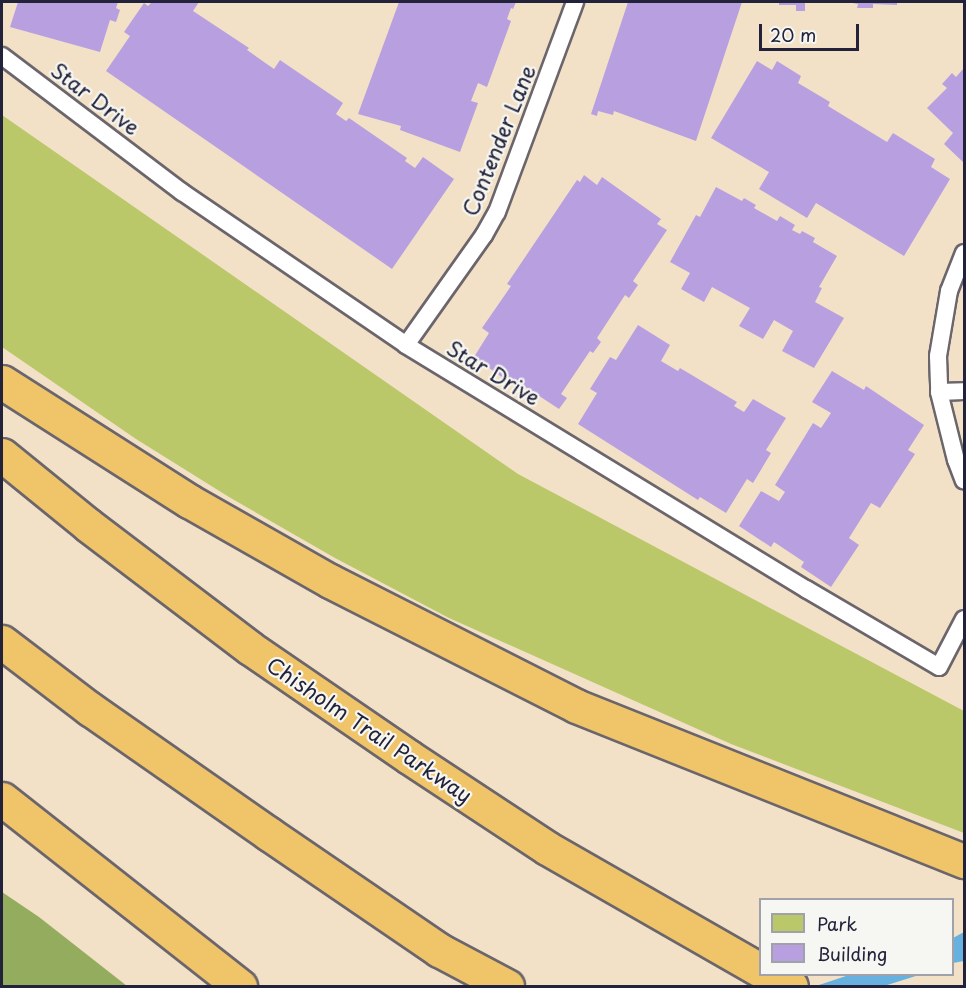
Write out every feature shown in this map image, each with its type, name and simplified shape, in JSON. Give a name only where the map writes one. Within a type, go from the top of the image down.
[{"type":"highway","points":[[2,382],[189,501],[330,581],[576,706],[964,861]]},
{"type":"highway","name":"Chisholm Trail Parkway","points":[[2,455],[88,525],[250,648],[409,757],[547,848],[759,969]]},
{"type":"highway","points":[[2,642],[90,709],[269,834],[496,987]]},
{"type":"highway","points":[[2,799],[240,987]]},
{"type":"highway","points":[[439,950],[507,987]]},
{"type":"highway","points":[[771,976],[791,987]]},
{"type":"lane","name":"Contender Lane","points":[[406,345],[497,212],[575,2]]},
{"type":"lane","name":"Star Drive","points":[[2,56],[182,192],[406,345],[806,589],[939,667],[964,619]]},
{"type":"lane","points":[[964,253],[949,291],[942,320],[938,356],[939,392],[950,439],[964,481]]},
{"type":"lane","points":[[939,392],[964,391]]},
{"type":"green space","points":[[2,115],[518,474],[964,711],[964,833],[731,744],[449,618],[335,558],[229,497],[136,439],[2,347]]},
{"type":"green space","points":[[2,892],[39,917],[127,986],[2,986]]},
{"type":"water","points":[[964,932],[964,961],[954,963],[954,937]]},
{"type":"water","points":[[846,976],[916,976],[884,986],[816,986]]},
{"type":"building","points":[[18,2],[118,2],[116,8],[120,10],[116,22],[110,20],[100,52],[10,27]]},
{"type":"building","points":[[152,2],[199,2],[193,11],[249,48],[247,50],[274,69],[280,60],[343,103],[336,114],[346,121],[349,118],[407,158],[405,161],[415,168],[423,157],[454,179],[392,269],[106,71],[130,36],[124,32],[144,3],[148,6]]},
{"type":"building","points":[[399,2],[516,2],[507,19],[511,21],[487,87],[478,83],[471,101],[478,103],[460,152],[400,130],[401,126],[358,114]]},
{"type":"building","points":[[628,2],[742,2],[696,141],[614,111],[613,115],[598,111],[597,116],[591,114]]},
{"type":"building","points":[[779,2],[805,2],[805,11],[796,11],[796,5],[779,5]]},
{"type":"building","points":[[847,2],[897,2],[897,5],[873,4],[873,8],[857,8],[858,4]]},
{"type":"building","points":[[757,61],[772,70],[777,61],[801,76],[798,83],[830,102],[828,106],[887,142],[893,133],[935,159],[931,167],[950,179],[904,256],[816,203],[807,218],[759,189],[769,172],[711,138]]},
{"type":"building","points":[[964,68],[964,163],[944,144],[953,133],[927,108],[947,88],[942,84],[952,73],[956,77]]},
{"type":"building","points":[[584,175],[597,185],[602,177],[661,219],[657,224],[667,230],[633,281],[638,285],[629,298],[625,295],[597,338],[601,342],[593,353],[590,351],[561,394],[567,398],[559,409],[524,386],[521,391],[474,357],[489,333],[482,328],[511,286],[507,284],[577,180],[580,182]]},
{"type":"building","points":[[716,187],[742,201],[744,198],[756,205],[754,208],[777,221],[780,216],[795,225],[792,230],[800,234],[802,231],[815,238],[813,242],[837,256],[819,287],[822,288],[815,302],[844,318],[814,368],[782,351],[793,331],[774,320],[763,339],[739,326],[750,308],[712,287],[704,302],[681,289],[690,273],[670,262],[696,215],[700,217]]},
{"type":"building","points":[[638,325],[670,345],[661,361],[678,371],[680,368],[737,402],[734,406],[744,412],[753,399],[786,418],[766,450],[771,453],[753,483],[747,479],[726,513],[700,497],[698,500],[578,424],[597,393],[590,389],[610,357],[616,360]]},
{"type":"building","points":[[832,371],[864,390],[866,386],[924,425],[908,450],[915,454],[880,508],[871,503],[849,538],[859,545],[831,587],[801,567],[804,562],[774,542],[771,547],[739,526],[761,491],[779,501],[785,492],[775,485],[813,423],[821,428],[831,413],[812,402]]}]
